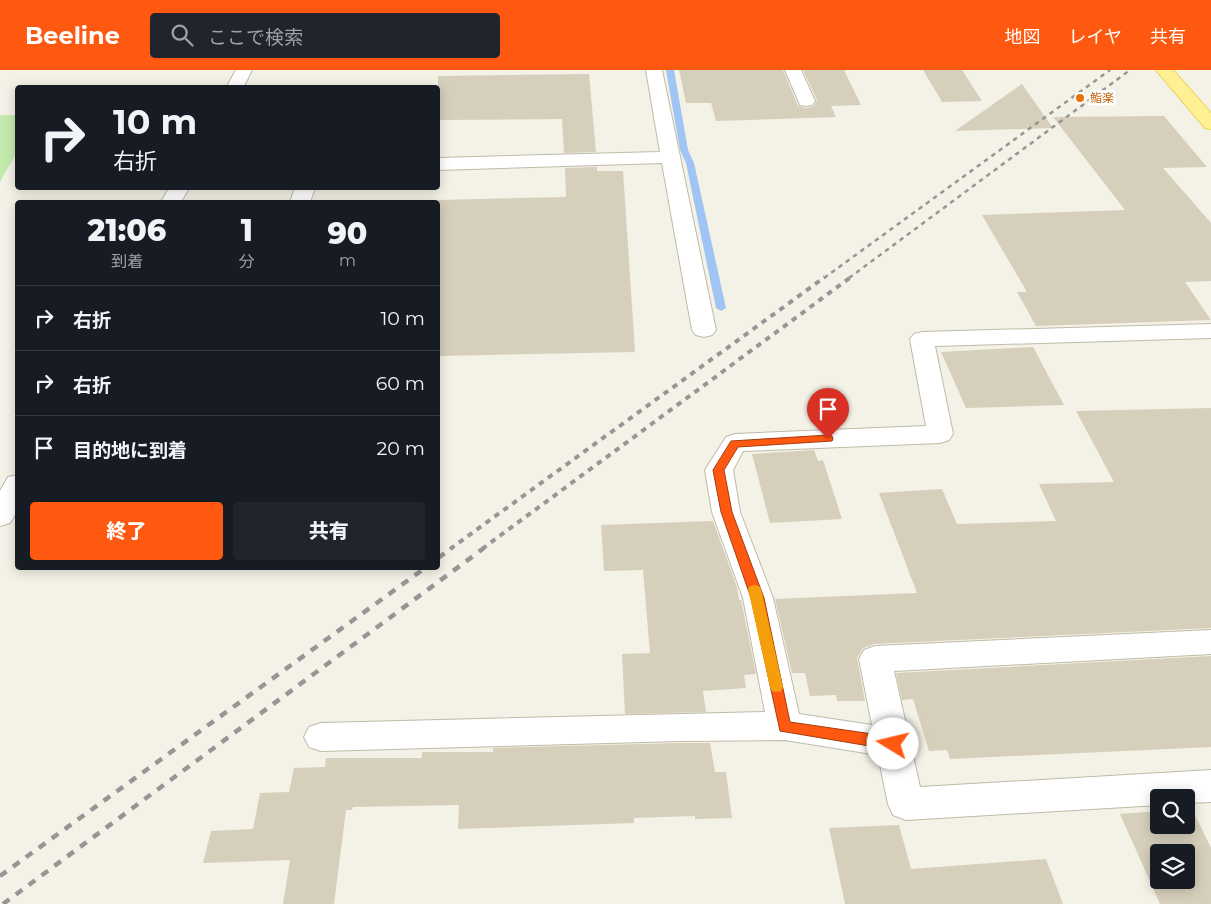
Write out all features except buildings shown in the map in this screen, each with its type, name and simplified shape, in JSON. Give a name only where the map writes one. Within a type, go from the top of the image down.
[{"type":"main road","points":[[1166,71],[1211,124]]},
{"type":"street","points":[[236,85],[244,70]]},
{"type":"street","points":[[654,70],[669,157],[704,330]]},
{"type":"street","points":[[793,70],[806,101]]},
{"type":"street","points":[[440,164],[669,157]]},
{"type":"street","points":[[785,726],[758,598],[726,512],[718,470],[735,443],[940,434],[922,339],[1211,331]]},
{"type":"street","points":[[1211,642],[875,660],[906,804],[1211,786]]},
{"type":"street","points":[[321,737],[785,726],[893,744]]},
{"type":"green space","points":[[0,115],[15,115],[15,156],[0,182]]},
{"type":"waterway","points":[[670,70],[684,150],[690,163],[721,308]]},
{"type":"railway","points":[[824,278],[1110,70]]},
{"type":"railway","points":[[849,278],[1130,70]]},
{"type":"railway","points":[[450,549],[825,277]]},
{"type":"railway","points":[[482,549],[851,277]]},
{"type":"railway","points":[[440,557],[452,548]]},
{"type":"railway","points":[[3,904],[484,548]]},
{"type":"railway","points":[[0,876],[422,570]]},
{"type":"slow traffic","points":[[754,589],[758,598],[776,687]]},
{"type":"place","name":"鮨楽","points":[[1080,98]]},
{"type":"route","points":[[828,439],[735,443],[718,470],[726,512],[758,598],[785,726],[893,744]]}]
